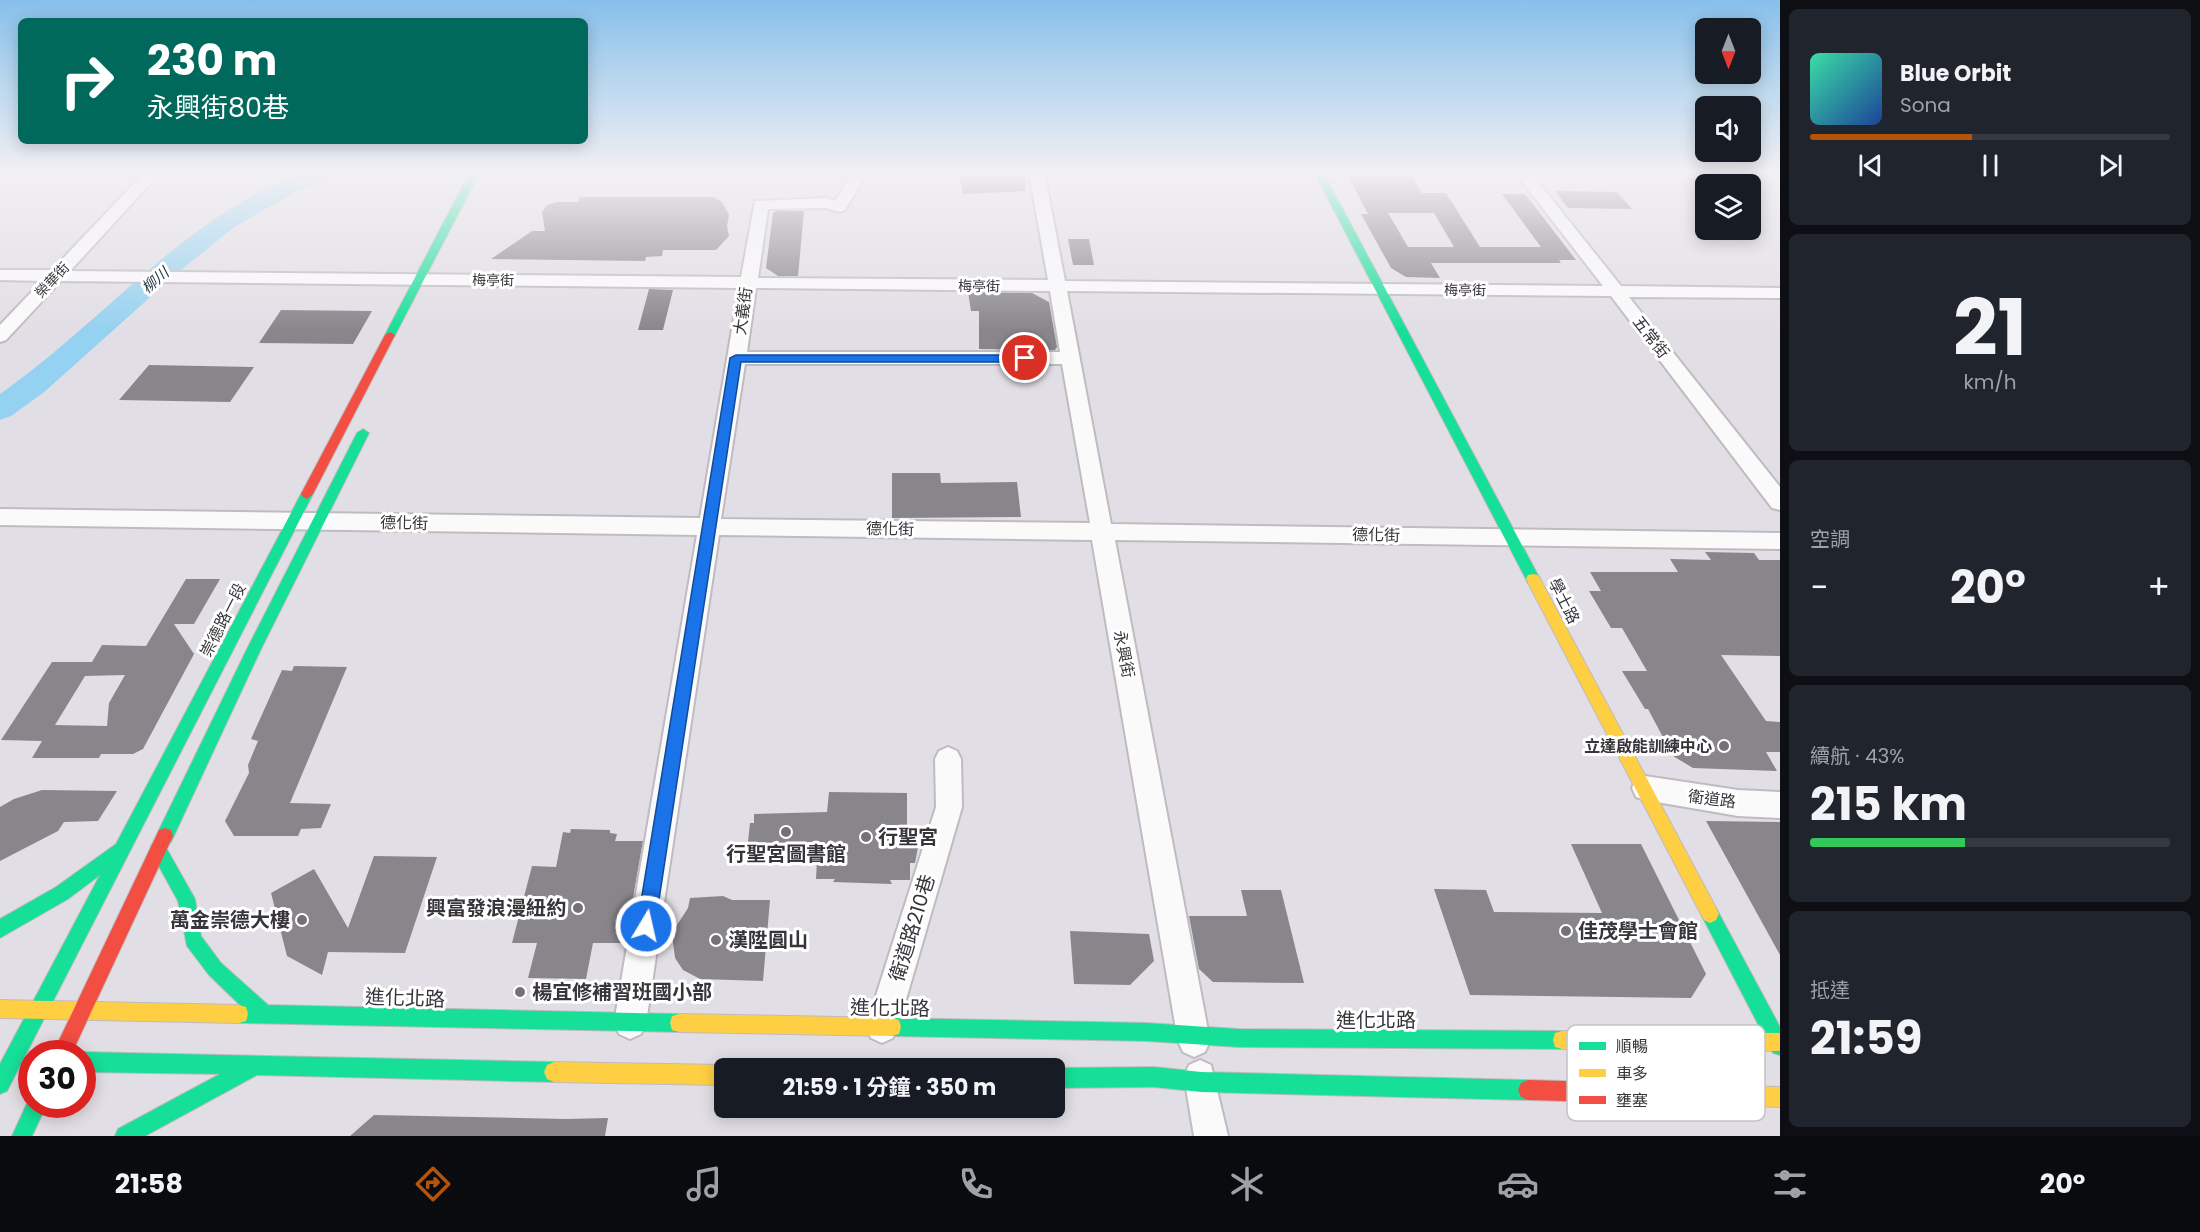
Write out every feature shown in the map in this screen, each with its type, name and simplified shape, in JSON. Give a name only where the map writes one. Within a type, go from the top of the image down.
[{"type":"main road","name":"崇德路一段","points":[[0,1084],[6,1062],[39,1010],[447,225]]},
{"type":"main road","name":"學士路","points":[[1347,225],[1779,1044]]},
{"type":"main road","points":[[68,1040],[254,649],[320,522],[368,422]]},
{"type":"main road","points":[[0,929],[62,892],[124,847]]},
{"type":"main road","points":[[158,850],[186,899],[193,940],[215,969],[264,1014]]},
{"type":"main road","name":"進化北路","points":[[0,1010],[1193,1033],[1238,1038],[1567,1042]]},
{"type":"main road","points":[[96,1062],[714,1075]]},
{"type":"main road","points":[[125,1136],[259,1064]]},
{"type":"main road","points":[[1065,1078],[1154,1077],[1201,1082],[1567,1091]]},
{"type":"main road","points":[[1765,1097],[1780,1097]]},
{"type":"main road","points":[[22,1136],[30,1118]]},
{"type":"street","name":"榮華街","points":[[0,336],[104,225]]},
{"type":"street","name":"大義街","points":[[630,1023],[757,225]]},
{"type":"street","name":"永興街","points":[[1046,225],[1211,1136]]},
{"type":"street","name":"五常街","points":[[1565,225],[1780,502]]},
{"type":"street","points":[[0,275],[56,277]]},
{"type":"street","name":"梅亭街","points":[[56,277],[149,276],[1780,293]]},
{"type":"street","points":[[736,358],[1070,358]]},
{"type":"street","name":"德化街","points":[[0,517],[1780,541]]},
{"type":"street","name":"衛道路210巷","points":[[882,1027],[949,807],[948,759]]},
{"type":"street","name":"衛道路","points":[[1645,788],[1738,803],[1780,805]]},
{"type":"building","points":[[544,225],[727,225],[729,236],[716,250],[663,250],[662,256],[646,257],[645,261],[491,259],[532,231],[545,231]]},
{"type":"building","points":[[771,225],[803,225],[798,276],[778,276],[766,268]]},
{"type":"building","points":[[1367,225],[1395,225],[1408,247],[1454,247],[1441,225],[1466,225],[1480,247],[1541,247],[1525,225],[1549,225],[1576,260],[1559,260],[1561,263],[1431,263],[1440,278],[1406,277],[1391,268]]},
{"type":"building","points":[[1068,239],[1089,239],[1094,265],[1073,265]]},
{"type":"building","points":[[649,289],[673,290],[663,330],[638,330]]},
{"type":"building","points":[[968,292],[1032,293],[1049,302],[1057,347],[1055,350],[979,349],[979,311],[971,311]]},
{"type":"building","points":[[281,310],[372,311],[353,344],[259,343]]},
{"type":"building","points":[[149,365],[254,367],[230,402],[119,400]]},
{"type":"building","points":[[892,473],[940,473],[941,483],[1017,482],[1021,517],[892,518]]},
{"type":"building","points":[[1705,552],[1754,553],[1759,560],[1780,560],[1780,656],[1721,655],[1766,721],[1780,722],[1780,752],[1766,752],[1777,771],[1693,768],[1673,756],[1648,709],[1645,709],[1622,671],[1647,671],[1622,628],[1611,628],[1589,591],[1601,591],[1590,572],[1678,572],[1670,559],[1711,560]]},
{"type":"building","points":[[186,579],[220,579],[194,624],[174,624],[194,654],[143,749],[133,754],[101,754],[99,758],[32,758],[42,741],[1,740],[52,662],[92,662],[102,645],[146,646]],"holes":[[[125,675],[109,703],[107,726],[55,725],[85,676]]]},
{"type":"building","points":[[294,666],[347,667],[290,803],[331,804],[321,828],[301,829],[298,836],[234,836],[225,821],[249,773],[248,765],[258,741],[251,739],[282,670],[292,671]]},
{"type":"building","points":[[42,790],[117,791],[98,821],[64,822],[58,831],[0,861],[0,807],[14,799]]},
{"type":"building","name":"行聖宮","points":[[829,792],[907,793],[907,835],[920,837],[915,863],[910,863],[910,880],[890,880],[892,884],[833,882],[835,879],[816,879],[817,860],[746,860],[750,823],[754,823],[754,814],[827,812]]},
{"type":"building","points":[[1706,821],[1780,822],[1780,955]]},
{"type":"building","name":"興富發浪漫紐約","points":[[571,829],[610,830],[610,833],[617,834],[615,841],[643,841],[625,943],[593,943],[586,979],[528,978],[537,943],[512,943],[532,866],[556,867],[563,832],[570,833]]},
{"type":"building","name":"佳茂學士會館","points":[[1571,844],[1641,844],[1706,974],[1691,998],[1470,995],[1434,889],[1486,890],[1494,912],[1602,913]]},
{"type":"building","points":[[374,856],[437,857],[405,953],[328,952],[322,975],[287,956],[271,893],[314,869],[348,928]]},
{"type":"building","points":[[1241,890],[1281,890],[1304,983],[1213,982],[1199,969],[1189,916],[1247,916]]},
{"type":"building","name":"漢陞圓山","points":[[723,896],[732,900],[770,900],[763,981],[700,979],[683,970],[675,958],[671,927],[675,928],[688,908],[690,898]]},
{"type":"building","points":[[1070,931],[1149,934],[1154,961],[1130,985],[1074,984]]},
{"type":"building","points":[[374,1115],[608,1118],[605,1136],[350,1136]]},
{"type":"waterway","name":"柳川","points":[[0,409],[42,378],[165,269],[221,225]]},
{"type":"traffic: fast","points":[[390,335],[447,225]]},
{"type":"traffic: fast","points":[[1346,225],[1533,579]]},
{"type":"traffic: fast","points":[[165,836],[254,649],[363,433]]},
{"type":"traffic: fast","points":[[0,1084],[307,494]]},
{"type":"traffic: fast","points":[[158,850],[186,899],[193,940],[215,969],[264,1014]]},
{"type":"traffic: fast","points":[[0,929],[62,893],[117,852]]},
{"type":"traffic: fast","points":[[1710,914],[1780,1046]]},
{"type":"traffic: fast","points":[[239,1014],[679,1023]]},
{"type":"traffic: fast","points":[[892,1027],[1147,1032],[1238,1038],[1562,1040]]},
{"type":"traffic: fast","points":[[96,1062],[554,1072]]},
{"type":"traffic: fast","points":[[125,1136],[255,1066]]},
{"type":"traffic: fast","points":[[1065,1078],[1154,1077],[1201,1082],[1528,1090]]},
{"type":"traffic: fast","points":[[22,1136],[30,1118]]},
{"type":"traffic: slow","points":[[1533,579],[1710,914]]},
{"type":"traffic: slow","points":[[0,1009],[239,1014]]},
{"type":"traffic: slow","points":[[679,1023],[892,1027]]},
{"type":"traffic: slow","points":[[1562,1040],[1567,1040]]},
{"type":"traffic: slow","points":[[1765,1042],[1780,1042]]},
{"type":"traffic: slow","points":[[554,1072],[714,1075]]},
{"type":"traffic: slow","points":[[1765,1097],[1780,1097]]},
{"type":"traffic: jam","points":[[307,494],[390,335]]},
{"type":"traffic: jam","points":[[68,1040],[165,836]]},
{"type":"traffic: jam","points":[[1528,1090],[1567,1091]]},
{"type":"place","name":"立達啟能訓練中心","points":[[1724,746]]},
{"type":"place","name":"行聖宮圖書館","points":[[786,832]]},
{"type":"place","name":"行聖宮","points":[[866,837]]},
{"type":"place","name":"興富發浪漫紐約","points":[[578,908]]},
{"type":"place","name":"萬金崇德大樓","points":[[302,920]]},
{"type":"place","name":"佳茂學士會館","points":[[1566,931]]},
{"type":"place","name":"漢陞圓山","points":[[716,940]]},
{"type":"place","name":"楊宜修補習班國小部","points":[[520,992]]},
{"type":"route","points":[[646,926],[736,358],[1025,358]]}]
